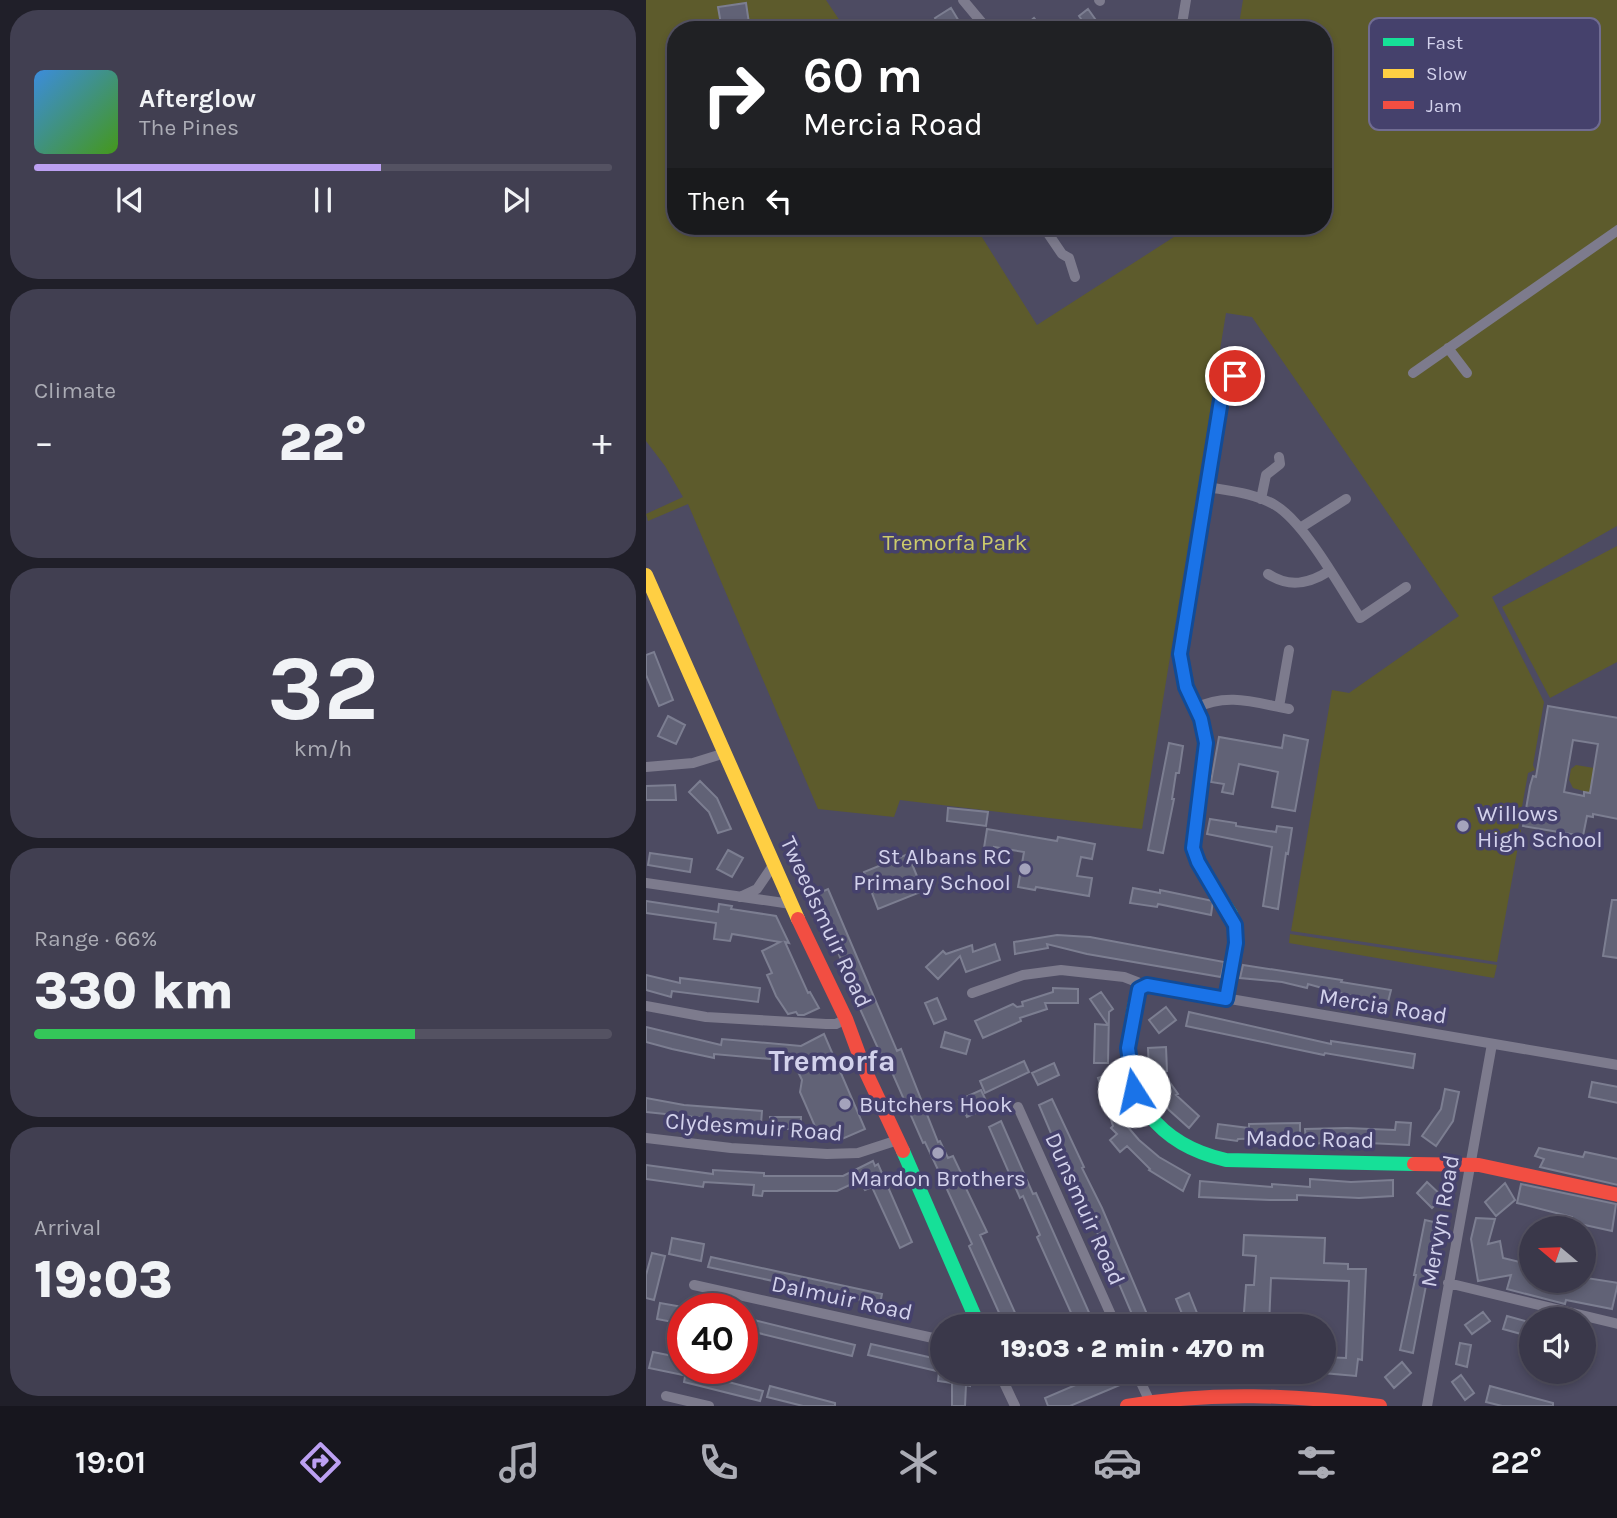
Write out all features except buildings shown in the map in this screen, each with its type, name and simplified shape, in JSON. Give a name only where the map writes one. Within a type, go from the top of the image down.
[{"type":"street","points":[[963,0],[980,21]]},
{"type":"street","points":[[1182,21],[1186,0]]},
{"type":"street","points":[[1413,373],[1617,230]]},
{"type":"street","points":[[1049,235],[1062,254],[1073,255],[1075,276]]},
{"type":"street","points":[[1448,348],[1467,373]]},
{"type":"street","points":[[1226,999],[1236,943],[1235,925],[1198,862],[1193,848],[1205,756],[1204,733],[1186,687],[1180,654],[1222,394],[1235,376]]},
{"type":"street","points":[[1261,499],[1266,475],[1280,464],[1279,457]]},
{"type":"street","points":[[1207,488],[1261,499],[1275,506],[1300,528],[1360,618],[1406,587]]},
{"type":"street","points":[[1300,528],[1345,499]]},
{"type":"street","points":[[1268,574],[1277,579],[1302,584],[1329,571]]},
{"type":"street","name":"Tweedsmuir Road","points":[[646,575],[791,904],[846,1019],[864,1068],[974,1314]]},
{"type":"street","points":[[1196,708],[1216,699],[1227,698],[1284,708],[1289,650]]},
{"type":"street","points":[[646,767],[693,763],[725,753]]},
{"type":"street","points":[[740,897],[757,889],[774,864]]},
{"type":"street","points":[[646,883],[791,904]]},
{"type":"street","name":"Mercia Road","points":[[972,993],[1023,975],[1061,970],[1087,971],[1130,978],[1142,986],[1617,1065]]},
{"type":"street","name":"Madoc Road","points":[[1142,986],[1137,994],[1128,1048],[1132,1084],[1140,1103],[1151,1118],[1183,1145],[1206,1156],[1226,1160],[1470,1166],[1478,1164],[1617,1195]]},
{"type":"street","points":[[646,1006],[706,1017],[749,1021],[836,1024],[846,1019]]},
{"type":"street","name":"Mervyn Road","points":[[1427,1406],[1492,1044]]},
{"type":"street","name":"Dunsmuir Road","points":[[1018,1107],[1111,1314]]},
{"type":"street","name":"Clydesmuir Road","points":[[646,1139],[827,1154],[866,1151],[898,1140]]},
{"type":"street","points":[[1448,1283],[1617,1324]]},
{"type":"street","name":"Dalmuir Road","points":[[694,1285],[930,1337]]},
{"type":"street","points":[[1005,1384],[1015,1406]]},
{"type":"street","points":[[1142,1384],[1150,1402]]},
{"type":"street","points":[[666,1396],[710,1406]]},
{"type":"street","points":[[1127,1406],[1199,1397],[1260,1396],[1338,1400],[1380,1406]]},
{"type":"green space","name":"Tremorfa Park","points":[[646,0],[826,0],[840,21],[667,21],[667,235],[981,235],[1037,325],[1177,235],[1332,235],[1332,21],[1240,21],[1243,0],[1617,0],[1617,526],[1492,597],[1544,702],[1533,765],[1535,770],[1528,773],[1518,829],[1521,830],[1497,962],[1291,931],[1332,690],[1349,693],[1459,616],[1252,317],[1226,313],[1142,829],[900,800],[894,817],[818,809],[688,504],[648,521],[646,514],[683,497],[646,441]]},
{"type":"green space","points":[[1617,546],[1617,662],[1550,698],[1502,607]]},
{"type":"green space","points":[[1576,765],[1594,768],[1590,793],[1573,788],[1569,780],[1571,769]]},
{"type":"green space","points":[[1290,934],[1497,965],[1494,978],[1289,943]]},
{"type":"traffic: fast","points":[[1226,999],[1234,961],[1236,932],[1231,914],[1201,868],[1192,848],[1206,743],[1201,719],[1186,687],[1180,655],[1222,393],[1235,376]]},
{"type":"traffic: fast","points":[[1142,986],[1131,1027],[1131,1075],[1138,1096],[1149,1114],[1181,1143],[1226,1160],[1414,1164]]},
{"type":"traffic: fast","points":[[903,1151],[974,1314]]},
{"type":"traffic: slow","points":[[646,575],[798,919]]},
{"type":"traffic: jam","points":[[798,919],[846,1019],[864,1068],[903,1151]]},
{"type":"traffic: jam","points":[[1414,1164],[1479,1165],[1618,1195]]},
{"type":"traffic: jam","points":[[1127,1406],[1190,1398],[1254,1396],[1380,1406]]},
{"type":"place","name":"Willows High School","points":[[1463,826]]},
{"type":"place","name":"St Albans RC Primary School","points":[[1025,869]]},
{"type":"place","name":"Butchers Hook","points":[[845,1104]]},
{"type":"place","name":"Mardon Brothers","points":[[938,1153]]},
{"type":"district","name":"Tremorfa","points":[[832,1061]]},
{"type":"route","points":[[1134,1091],[1128,1048],[1139,989],[1147,985],[1226,999],[1236,943],[1233,917],[1194,853],[1192,840],[1206,743],[1201,719],[1186,687],[1180,665],[1180,644],[1222,394],[1235,376]]}]
